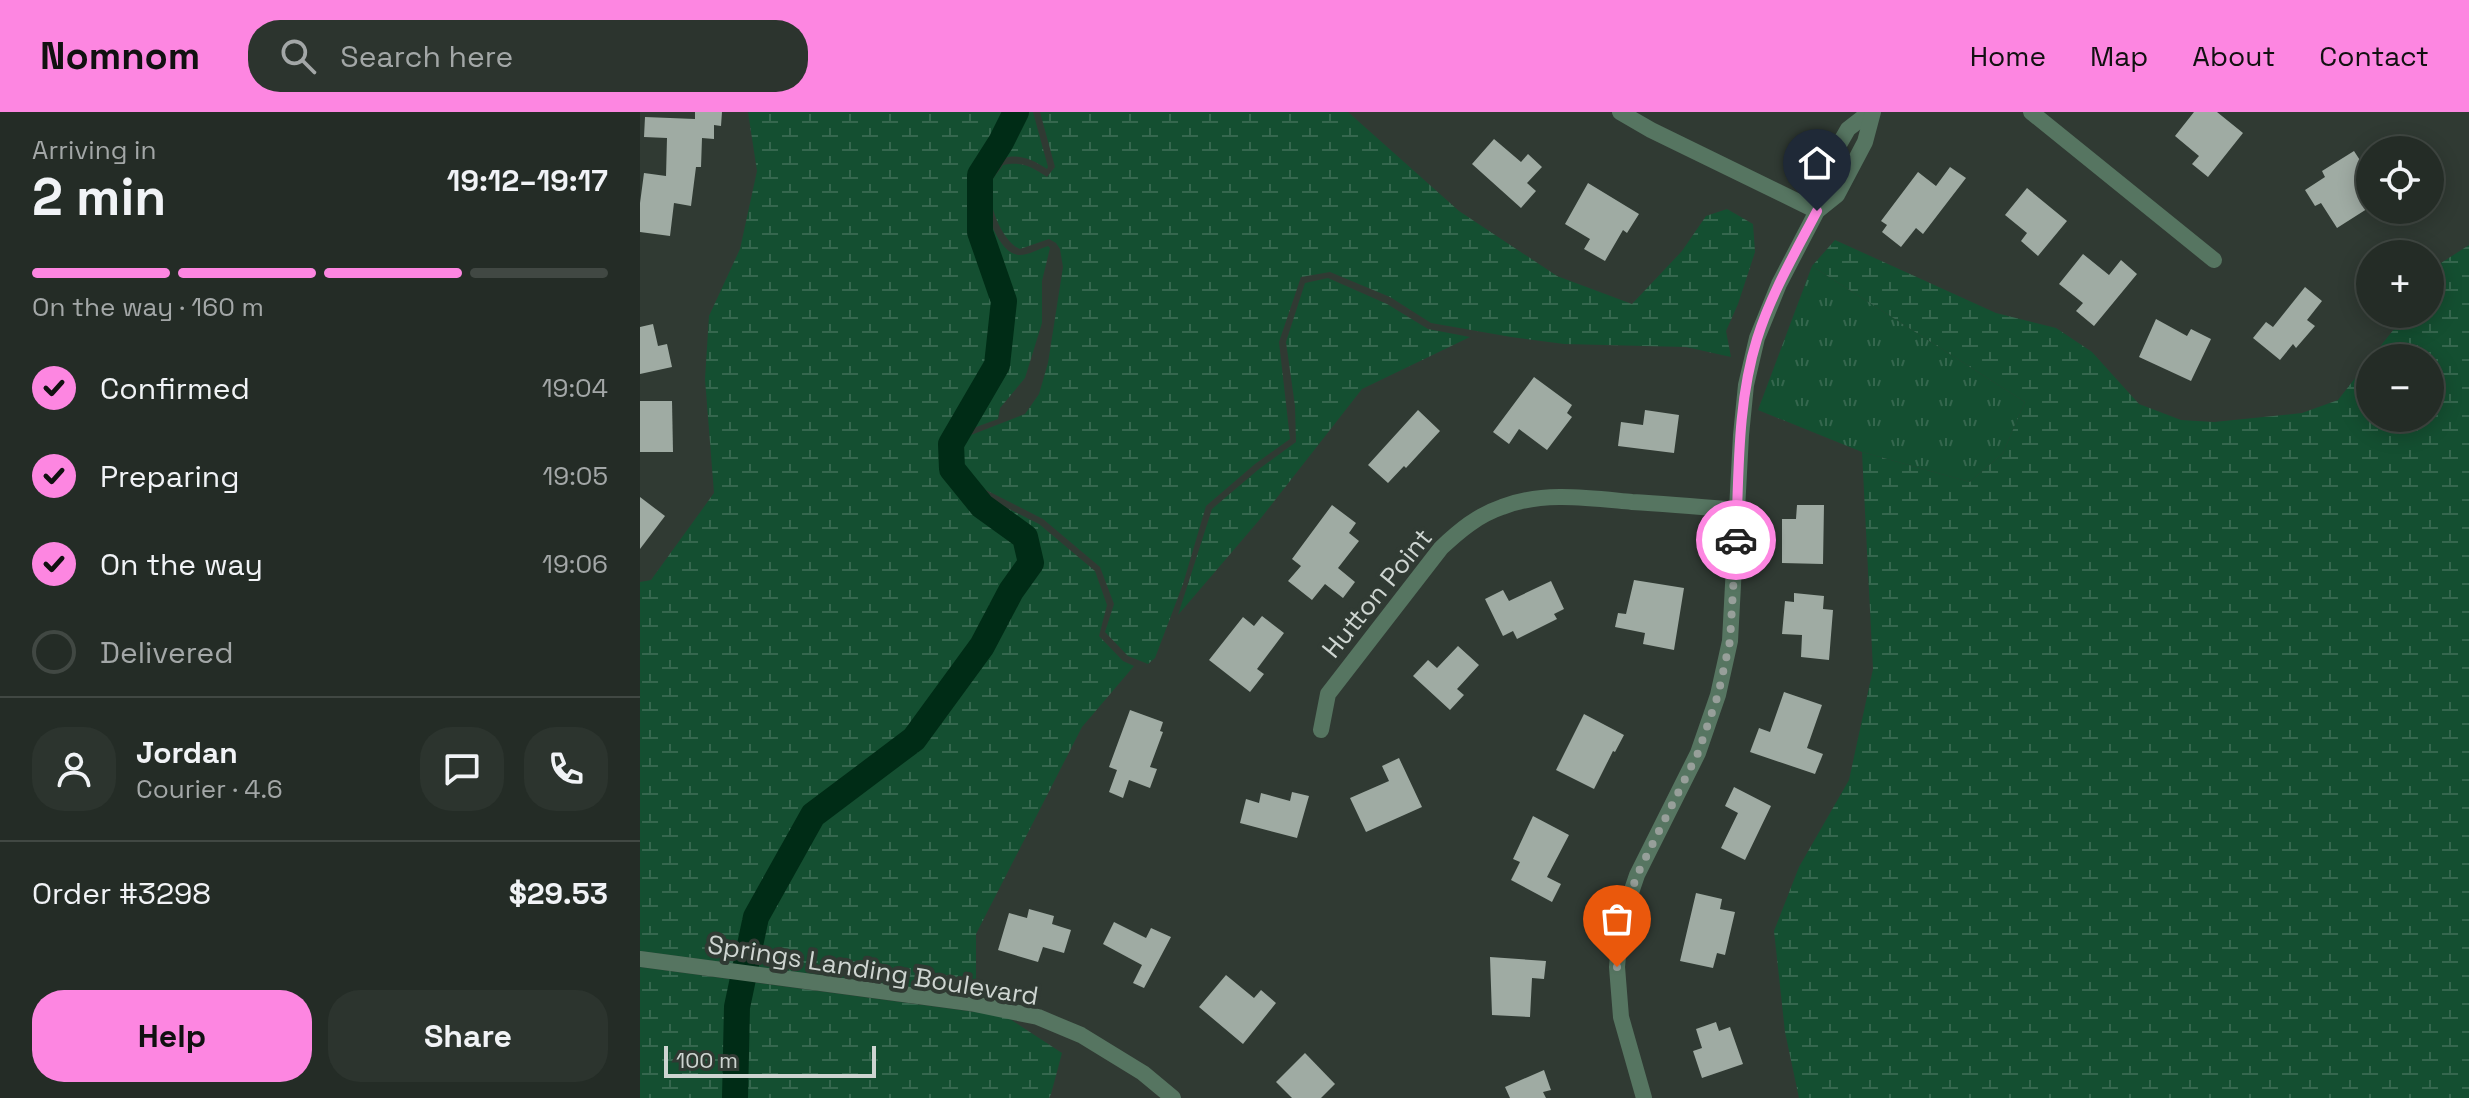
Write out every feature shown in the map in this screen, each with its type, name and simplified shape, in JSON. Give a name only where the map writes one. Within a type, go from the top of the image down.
[{"type":"street","points":[[1620,112],[1817,211]]},
{"type":"street","points":[[1644,1098],[1621,1017],[1617,967],[1621,922],[1637,875],[1698,753],[1718,695],[1730,641],[1741,435],[1746,385],[1757,338],[1779,284],[1817,211],[1817,183],[1848,129],[1871,112]]},
{"type":"street","points":[[2031,112],[2214,260]]},
{"type":"street","name":"Hutton Point","points":[[1321,730],[1328,694],[1441,548],[1475,519],[1502,506],[1534,499],[1576,497],[1737,510]]},
{"type":"street","name":"Springs Landing Boulevard","points":[[649,960],[993,1007],[1038,1017],[1081,1035],[1143,1073],[1173,1098]]},
{"type":"green space","points":[[748,112],[1033,112],[1048,167],[1012,156],[997,163],[986,180],[987,211],[1003,245],[1018,255],[1050,248],[1042,281],[1042,323],[1025,378],[1000,408],[998,419],[968,430],[957,443],[957,464],[965,480],[981,495],[1039,524],[1095,571],[1107,605],[1099,636],[1123,661],[1134,666],[1082,727],[976,934],[976,992],[983,997],[640,951],[640,582],[651,580],[714,493],[705,379],[709,316],[740,249],[757,171]]},
{"type":"green space","points":[[1040,112],[1348,112],[1459,211],[1557,276],[1632,304],[1682,251],[1706,216],[1727,209],[1753,224],[1755,252],[1726,331],[1731,357],[1686,347],[1564,344],[1431,323],[1390,297],[1330,272],[1301,277],[1279,342],[1290,439],[1206,506],[1183,584],[1155,658],[1148,664],[1128,656],[1105,632],[1114,604],[1100,567],[1043,519],[984,489],[971,477],[964,463],[963,445],[971,435],[1025,414],[1039,394],[1048,363],[1063,267],[1060,249],[1049,239],[1020,249],[1013,245],[997,220],[990,189],[1003,165],[1026,166],[1047,177],[1055,167]]},
{"type":"green space","points":[[1835,240],[1996,313],[2056,328],[2092,352],[2139,404],[2181,420],[2214,422],[2302,413],[2338,400],[2356,377],[2356,432],[2444,432],[2444,344],[2382,344],[2395,328],[2444,328],[2444,261],[2469,245],[2469,1098],[1799,1098],[1785,1032],[1774,931],[1799,867],[1849,780],[1873,669],[1862,452],[1970,482],[2003,453],[2025,402],[1812,266]]},
{"type":"green space","points":[[1812,266],[2025,402],[2003,453],[1970,482],[1862,452],[1758,410]]},
{"type":"green space","points":[[1328,278],[1387,304],[1428,329],[1470,337],[1362,389],[1261,518],[1178,615],[1212,509],[1296,442],[1295,406],[1286,342],[1305,283]]},
{"type":"green space","points":[[640,967],[990,1014],[1010,1019],[1062,1053],[1049,1098],[640,1098]]},
{"type":"building","points":[[695,112],[722,112],[721,126],[714,125],[714,139],[702,138],[701,167],[696,167],[691,206],[674,203],[670,236],[640,232],[644,173],[666,176],[667,138],[644,137],[645,117],[695,119]]},
{"type":"building","points":[[2194,112],[2217,112],[2243,133],[2208,177],[2192,164],[2199,156],[2175,136]]},
{"type":"building","points":[[1494,139],[1521,162],[1528,154],[1542,167],[1527,183],[1536,191],[1521,208],[1472,164]]},
{"type":"building","points":[[2354,151],[2356,154],[2356,216],[2337,228],[2321,203],[2315,206],[2305,190],[2325,177],[2322,171]]},
{"type":"building","points":[[1950,167],[1966,178],[1923,234],[1916,228],[1901,247],[1882,232],[1887,225],[1881,221],[1918,172],[1936,186]]},
{"type":"building","points":[[1588,183],[1639,214],[1627,233],[1623,230],[1605,261],[1584,249],[1590,239],[1565,224]]},
{"type":"building","points":[[2027,188],[2067,221],[2038,256],[2021,241],[2027,233],[2005,215]]},
{"type":"building","points":[[2083,254],[2109,275],[2121,260],[2137,274],[2094,326],[2076,311],[2083,303],[2059,284]]},
{"type":"building","points":[[2305,287],[2322,301],[2307,320],[2315,326],[2296,348],[2293,344],[2280,360],[2253,338],[2266,322],[2273,327]]},
{"type":"building","points":[[2156,319],[2187,336],[2191,329],[2211,339],[2191,381],[2139,357]]},
{"type":"building","points":[[653,324],[658,346],[667,344],[672,367],[640,374],[640,327]]},
{"type":"building","points":[[1534,377],[1572,405],[1567,413],[1572,417],[1547,450],[1519,429],[1509,444],[1493,432]]},
{"type":"building","points":[[640,401],[672,401],[673,452],[640,452]]},
{"type":"building","points":[[1418,410],[1440,431],[1388,483],[1368,465]]},
{"type":"building","points":[[1645,410],[1679,415],[1674,453],[1618,446],[1621,422],[1643,425]]},
{"type":"building","points":[[640,497],[665,516],[640,549]]},
{"type":"building","points":[[1332,505],[1356,523],[1349,533],[1359,541],[1338,568],[1355,582],[1343,598],[1325,584],[1312,600],[1288,581],[1301,566],[1292,559]]},
{"type":"building","points":[[1797,505],[1824,505],[1823,564],[1782,563],[1782,519],[1796,519]]},
{"type":"building","points":[[1634,580],[1684,588],[1674,650],[1643,644],[1645,633],[1615,627],[1618,613],[1626,614]]},
{"type":"building","points":[[1551,581],[1564,609],[1554,614],[1557,619],[1517,639],[1513,631],[1503,636],[1485,599],[1503,590],[1509,601]]},
{"type":"building","points":[[1794,593],[1824,596],[1823,609],[1833,610],[1829,660],[1801,657],[1802,635],[1782,634],[1785,601],[1794,602]]},
{"type":"building","points":[[1262,616],[1284,633],[1257,669],[1264,674],[1250,692],[1209,660],[1243,617],[1254,626]]},
{"type":"building","points":[[1458,646],[1479,665],[1457,689],[1464,695],[1450,710],[1413,676],[1428,660],[1437,668]]},
{"type":"building","points":[[1784,692],[1822,705],[1807,748],[1823,754],[1815,774],[1750,752],[1759,728],[1770,732]]},
{"type":"building","points":[[1130,710],[1163,722],[1160,731],[1163,732],[1150,767],[1157,769],[1150,788],[1129,780],[1123,798],[1109,792],[1117,770],[1109,767]]},
{"type":"building","points":[[1584,714],[1624,735],[1594,789],[1556,770]]},
{"type":"building","points":[[1399,758],[1422,807],[1366,832],[1350,798],[1389,781],[1382,766]]},
{"type":"building","points":[[1734,787],[1771,806],[1745,860],[1721,848],[1738,813],[1725,806]]},
{"type":"building","points":[[1292,792],[1309,796],[1297,838],[1240,823],[1246,799],[1259,803],[1261,793],[1290,801]]},
{"type":"building","points":[[1533,816],[1569,835],[1547,877],[1561,884],[1552,902],[1511,880],[1520,862],[1513,859]]},
{"type":"building","points":[[1696,893],[1722,899],[1720,909],[1735,912],[1725,955],[1717,953],[1713,968],[1680,961]]},
{"type":"building","points":[[1029,909],[1054,916],[1052,924],[1071,930],[1064,953],[1043,947],[1038,962],[998,950],[1009,913],[1027,918]]},
{"type":"building","points":[[1114,922],[1146,938],[1151,928],[1171,937],[1144,988],[1133,983],[1142,965],[1103,944]]},
{"type":"building","points":[[1490,957],[1546,961],[1544,979],[1532,978],[1530,1017],[1492,1015]]},
{"type":"building","points":[[1226,975],[1254,998],[1261,990],[1276,1003],[1243,1044],[1199,1007]]},
{"type":"building","points":[[1716,1022],[1719,1031],[1730,1027],[1743,1064],[1702,1078],[1693,1051],[1702,1048],[1696,1029]]},
{"type":"building","points":[[1305,1053],[1335,1084],[1321,1098],[1292,1098],[1276,1082]]},
{"type":"building","points":[[1544,1070],[1551,1090],[1543,1092],[1546,1098],[1510,1098],[1505,1087]]},
{"type":"waterway","points":[[735,1098],[737,1007],[756,917],[813,815],[914,739],[982,646],[1011,591],[1031,563],[1025,537],[982,506],[952,469],[951,444],[997,365],[1004,301],[980,232],[980,175],[1016,112]]},
{"type":"way so far","points":[[1617,967],[1621,922],[1637,875],[1698,753],[1718,695],[1730,641],[1736,540]]},
{"type":"route","points":[[1736,540],[1746,385],[1757,338],[1779,284],[1817,211]]}]
